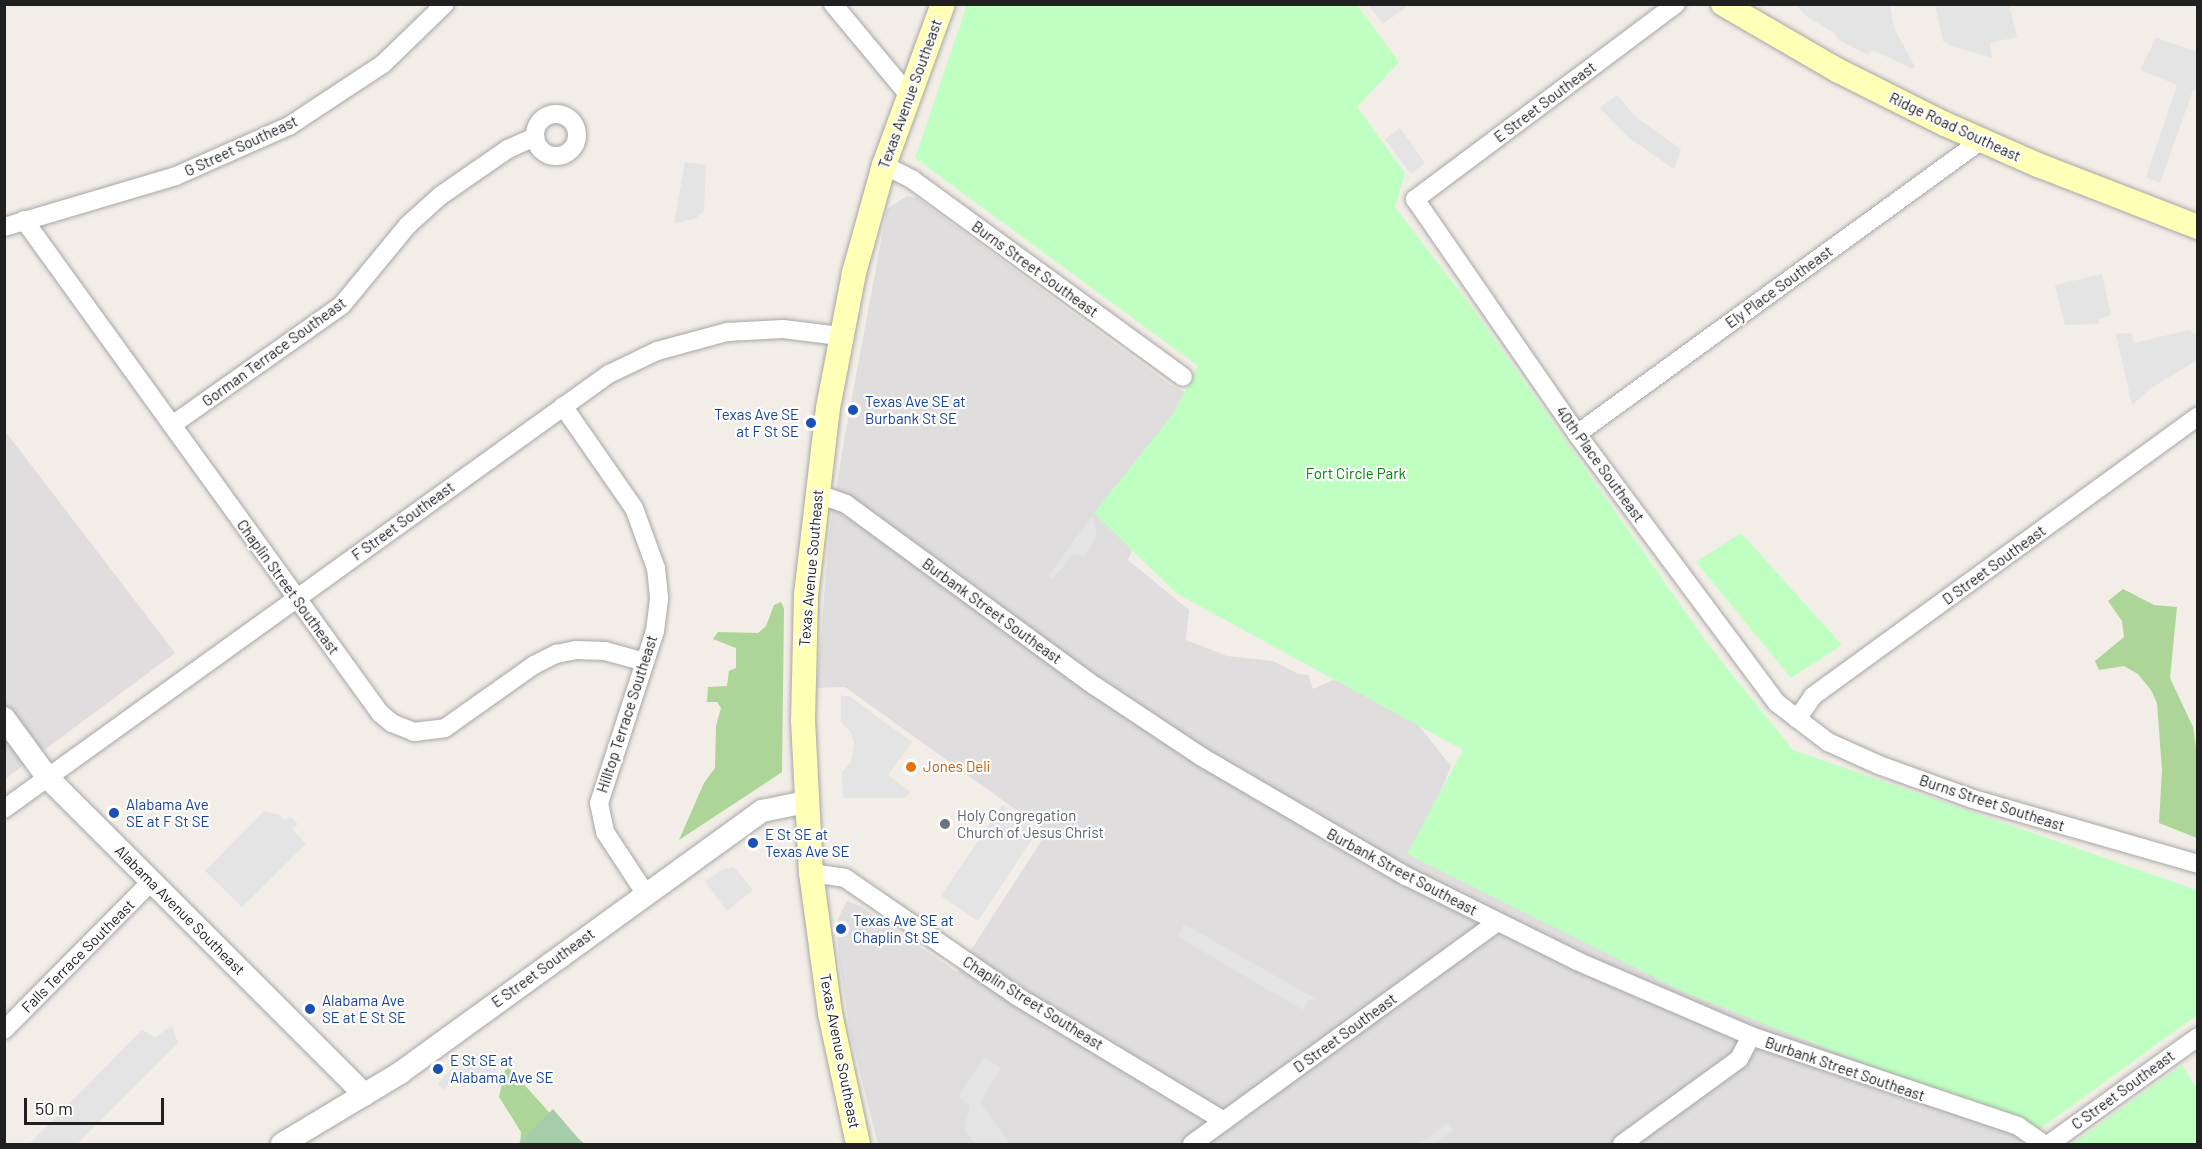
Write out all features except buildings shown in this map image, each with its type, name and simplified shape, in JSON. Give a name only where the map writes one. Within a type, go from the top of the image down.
[{"type":"main road","name":"Texas Avenue Southeast","points":[[858,1144],[830,1013],[811,873],[806,802],[806,595],[816,493],[840,336],[884,165],[908,94],[943,4]]},
{"type":"main road","name":"Ridge Road Southeast","points":[[1723,4],[1837,70],[1981,140],[2198,227]]},
{"type":"street","name":"G Street Southeast","points":[[4,227],[176,177],[280,130],[383,64],[445,4]]},
{"type":"street","points":[[833,4],[908,94]]},
{"type":"street","name":"E Street Southeast","points":[[1415,199],[1676,4]]},
{"type":"street","name":"Gorman Terrace Southeast","points":[[172,425],[342,304],[408,225],[433,202],[508,149],[535,137]]},
{"type":"street","name":"Ely Place Southeast","points":[[1577,434],[1981,140]]},
{"type":"street","name":"Burns Street Southeast","points":[[884,165],[913,180],[1183,377]]},
{"type":"street","name":"40th Place Southeast","points":[[1415,199],[1577,434],[1777,704],[1797,719]]},
{"type":"street","name":"Chaplin Street Southeast","points":[[24,220],[380,713],[399,727],[414,732],[437,730],[452,724],[534,665],[556,654],[576,650],[604,651],[645,662]]},
{"type":"street","name":"F Street Southeast","points":[[4,809],[563,406],[636,360],[702,338],[765,328],[840,336]]},
{"type":"street","name":"Hilltop Terrace Southeast","points":[[563,406],[624,490],[653,553],[658,614],[645,662],[599,803],[605,832],[645,893]]},
{"type":"street","name":"D Street Southeast","points":[[1797,719],[1813,696],[2198,416]]},
{"type":"street","name":"Burbank Street Southeast","points":[[816,493],[846,504],[1100,690],[1249,787],[1406,876],[1497,922],[1751,1036],[2018,1126],[2044,1144]]},
{"type":"street","name":"Alabama Avenue Southeast","points":[[4,718],[48,777],[364,1095]]},
{"type":"street","name":"Burns Street Southeast","points":[[1797,719],[1827,742],[1900,773],[1973,800],[2198,864]]},
{"type":"street","name":"E Street Southeast","points":[[282,1144],[364,1095],[762,811],[806,802]]},
{"type":"street","name":"Chaplin Street Southeast","points":[[811,873],[845,878],[1015,995],[1224,1121]]},
{"type":"street","name":"Falls Terrace Southeast","points":[[4,1030],[152,882]]},
{"type":"street","name":"D Street Southeast","points":[[1192,1144],[1497,922]]},
{"type":"street","points":[[1622,1144],[1739,1059],[1751,1036]]},
{"type":"street","name":"C Street Southeast","points":[[2049,1144],[2198,1036]]},
{"type":"shaded area","points":[[1368,4],[1409,5],[1383,24]]},
{"type":"shaded area","points":[[1796,5],[1890,5],[1894,28],[1915,67],[1912,69],[1873,50],[1868,55],[1837,39],[1836,34],[1806,16]]},
{"type":"shaded area","points":[[1935,5],[2009,5],[2017,37],[1990,43],[1992,58],[1952,46],[1943,41]]},
{"type":"shaded area","points":[[2156,38],[2198,52],[2197,89],[2193,90],[2160,183],[2146,177],[2177,85],[2140,70]]},
{"type":"shaded area","points":[[1617,95],[1636,117],[1681,149],[1674,169],[1629,138],[1600,108]]},
{"type":"shaded area","points":[[1400,128],[1425,163],[1411,174],[1385,139]]},
{"type":"shaded area","points":[[685,162],[706,165],[704,211],[696,218],[674,224]]},
{"type":"shaded area","points":[[907,196],[917,198],[1169,384],[1192,396],[1128,560],[1189,610],[1186,640],[1227,656],[1273,661],[1298,674],[1308,675],[1313,689],[1333,680],[1349,683],[1411,716],[1451,766],[1434,808],[2070,1099],[2017,1144],[878,1144],[851,1037],[839,961],[836,923],[847,901],[860,906],[957,972],[1047,832],[845,687],[817,688],[829,534],[845,435],[887,209]]},
{"type":"shaded area","points":[[2102,274],[2111,315],[2099,319],[2099,324],[2065,325],[2055,285]]},
{"type":"shaded area","points":[[2189,330],[2197,335],[2197,360],[2150,389],[2132,405],[2116,334],[2131,333],[2134,343]]},
{"type":"shaded area","points":[[5,431],[175,653],[5,779]]},
{"type":"shaded area","points":[[1093,515],[1097,536],[1084,557],[1074,553],[1053,579],[1048,576]]},
{"type":"shaded area","points":[[841,696],[849,696],[912,742],[888,775],[910,792],[905,798],[843,798],[842,772],[851,762],[854,744],[851,732],[841,722]]},
{"type":"shaded area","points":[[1002,805],[1038,830],[978,921],[941,896]]},
{"type":"shaded area","points":[[264,811],[280,815],[284,821],[291,817],[298,824],[292,829],[306,844],[242,907],[205,871]]},
{"type":"shaded area","points":[[734,867],[753,890],[727,911],[705,881],[721,870]]},
{"type":"shaded area","points":[[1184,924],[1316,999],[1309,1000],[1303,1010],[1178,937]]},
{"type":"shaded area","points":[[172,1026],[178,1043],[77,1144],[29,1144],[142,1030],[155,1037]]},
{"type":"shaded area","points":[[465,1052],[500,1059],[498,1070],[474,1086],[465,1078],[455,1078],[443,1090],[438,1083],[450,1070],[447,1064]]},
{"type":"shaded area","points":[[984,1057],[1001,1068],[980,1102],[1010,1144],[976,1144],[964,1129],[970,1105],[958,1097]]},
{"type":"shaded area","points":[[1448,1123],[1453,1130],[1434,1144],[1419,1144]]},
{"type":"green space","name":"Fort Circle Park","points":[[967,5],[1357,5],[1399,62],[1357,107],[1405,173],[1395,207],[1476,313],[1708,644],[1793,750],[2197,890],[2197,1015],[2037,1131],[1686,993],[1407,854],[1463,750],[1176,593],[1094,513],[1173,414],[1198,366],[915,158]]},
{"type":"green space","points":[[1741,533],[1842,645],[1791,678],[1696,562]]},
{"type":"green space","points":[[2123,589],[2154,605],[2177,607],[2170,678],[2193,727],[2197,755],[2197,838],[2159,823],[2162,770],[2157,703],[2151,690],[2138,674],[2124,666],[2099,670],[2095,661],[2124,637],[2122,621],[2108,601]]},
{"type":"green space","points":[[781,602],[784,608],[782,772],[679,840],[704,783],[715,768],[716,726],[721,708],[717,702],[707,702],[708,687],[727,686],[729,671],[736,668],[736,648],[713,639],[718,632],[758,633],[766,626],[774,605]]},
{"type":"green space","points":[[2182,1065],[2197,1089],[2197,1144],[2072,1144]]},
{"type":"green space","points":[[509,1068],[558,1122],[585,1144],[520,1144],[521,1132],[499,1097],[505,1070]]},
{"type":"green space","points":[[553,1109],[583,1144],[518,1144]]},
{"type":"place","name":"Texas Ave SE at Burbank St SE","points":[[853,410]]},
{"type":"place","name":"Texas Ave SE at F St SE","points":[[811,423]]},
{"type":"place","name":"Jones Deli","points":[[911,767]]},
{"type":"place","name":"Alabama Ave SE at F St SE","points":[[114,813]]},
{"type":"place","name":"Holy Congregation Church of Jesus Christ","points":[[945,824]]},
{"type":"place","name":"E St SE at Texas Ave SE","points":[[753,843]]},
{"type":"place","name":"Texas Ave SE at Chaplin St SE","points":[[841,929]]},
{"type":"place","name":"Alabama Ave SE at E St SE","points":[[310,1009]]},
{"type":"place","name":"E St SE at Alabama Ave SE","points":[[438,1069]]}]
